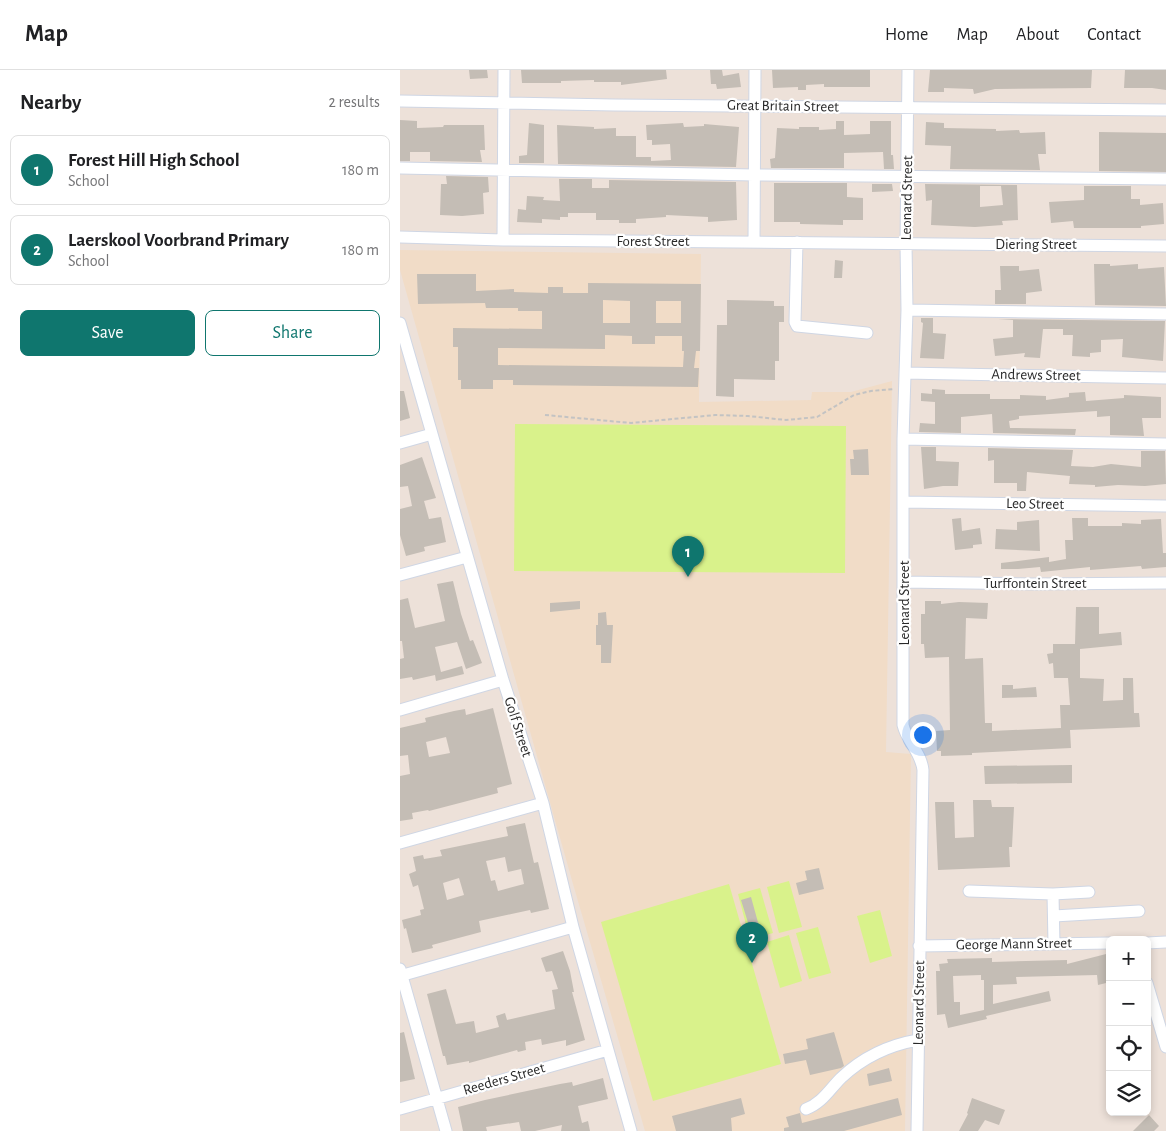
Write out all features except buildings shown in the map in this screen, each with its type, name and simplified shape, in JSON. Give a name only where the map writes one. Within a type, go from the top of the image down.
[{"type":"street","points":[[503,240],[504,70]]},
{"type":"street","points":[[754,241],[754,106],[756,70]]},
{"type":"street","name":"Leonard Street","points":[[908,70],[903,725],[904,732],[920,756],[923,770],[919,946],[918,1131]]},
{"type":"street","name":"Great Britain Street","points":[[400,100],[614,105],[1166,110]]},
{"type":"street","points":[[400,168],[754,175],[1166,179]]},
{"type":"street","name":"Forest Street","points":[[400,237],[503,240],[906,244]]},
{"type":"street","points":[[797,242],[795,322],[797,326],[867,333]]},
{"type":"street","name":"Diering Street","points":[[906,244],[1166,246]]},
{"type":"street","points":[[907,310],[1166,314]]},
{"type":"street","name":"Golf Street","points":[[400,323],[503,680],[543,803],[573,927],[631,1131]]},
{"type":"street","name":"Andrews Street","points":[[905,373],[1166,378]]},
{"type":"street","points":[[400,443],[432,434]]},
{"type":"street","points":[[904,439],[1166,444]]},
{"type":"street","name":"Leo Street","points":[[904,502],[1166,506]]},
{"type":"street","points":[[400,576],[468,557]]},
{"type":"street","name":"Turffontein Street","points":[[904,582],[1034,584],[1166,583]]},
{"type":"street","points":[[400,710],[503,680]]},
{"type":"street","points":[[400,843],[543,803]]},
{"type":"street","points":[[969,891],[1053,894],[1089,892]]},
{"type":"street","points":[[1053,894],[1054,944]]},
{"type":"street","points":[[1054,916],[1139,912]]},
{"type":"street","points":[[446,1131],[401,973],[573,927]]},
{"type":"street","points":[[1151,942],[1166,942]]},
{"type":"street","name":"George Mann Street","points":[[919,946],[1106,943]]},
{"type":"street","points":[[1151,996],[1166,1047]]},
{"type":"street","points":[[806,1109],[820,1101],[841,1078],[864,1060],[882,1050],[918,1040]]},
{"type":"street","name":"Reeders Street","points":[[400,1109],[608,1050]]},
{"type":"path","points":[[545,415],[631,423],[715,415],[786,420],[817,417],[854,395],[871,391],[905,388]]},
{"type":"shaded area","points":[[400,250],[701,254],[699,402],[811,400],[812,392],[851,392],[892,381],[886,752],[911,754],[905,1131],[645,1131],[573,884],[400,270]]},
{"type":"green space","points":[[515,424],[846,426],[845,573],[514,571]]},
{"type":"green space","points":[[789,881],[802,927],[779,933],[767,887]]},
{"type":"green space","points":[[729,884],[781,1064],[653,1101],[601,922]]},
{"type":"green space","points":[[760,888],[773,933],[750,940],[738,894]]},
{"type":"green space","points":[[880,910],[892,956],[870,963],[857,916]]},
{"type":"green space","points":[[818,927],[831,973],[809,979],[796,933]]},
{"type":"green space","points":[[789,935],[802,981],[780,988],[767,942]]},
{"type":"place","name":"Forest Hill High School","points":[[688,577]]},
{"type":"place","name":"Laerskool Voorbrand Primary","points":[[752,963]]}]
